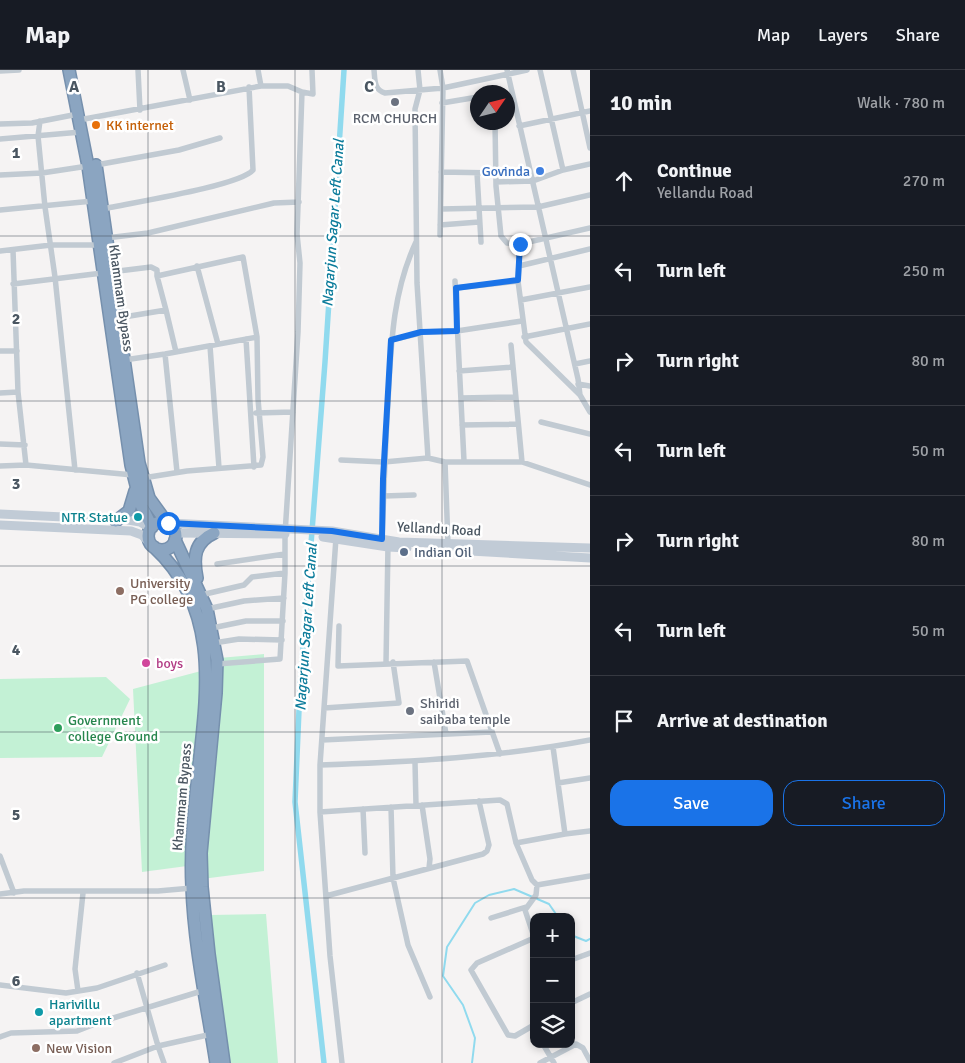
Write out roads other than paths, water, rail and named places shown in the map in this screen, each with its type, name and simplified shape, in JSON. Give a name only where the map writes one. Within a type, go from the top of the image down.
[{"type":"highway","name":"Khammam Bypass","points":[[69,70],[103,209],[102,242]]},
{"type":"highway","name":"Khammam Bypass","points":[[77,70],[82,132],[92,165],[93,201],[107,272],[141,505],[152,527]]},
{"type":"highway","name":"Khammam Bypass","points":[[107,272],[118,318],[137,478],[167,523]]},
{"type":"highway","points":[[116,521],[132,505],[137,478]]},
{"type":"highway","points":[[159,522],[167,523],[176,537],[166,549],[153,545],[149,536],[152,527],[159,522]]},
{"type":"highway","points":[[201,595],[195,555],[200,543],[214,533]]},
{"type":"highway","name":"Khammam Bypass","points":[[176,537],[206,609],[212,628],[217,664],[201,853],[206,931],[224,1063]]},
{"type":"highway","name":"Khammam Bypass","points":[[153,545],[173,566],[187,588],[200,626],[206,661],[204,724],[193,828],[192,888],[199,958],[216,1063]]},
{"type":"main road","points":[[0,514],[140,522],[152,527]]},
{"type":"main road","name":"Yellandu Road","points":[[167,523],[290,531],[386,542],[590,558]]},
{"type":"main road","points":[[0,525],[131,531],[142,535],[153,545]]},
{"type":"main road","name":"Yellandu Road","points":[[176,537],[214,533],[290,531]]},
{"type":"main road","name":"Yellandu Road","points":[[386,542],[590,548]]},
{"type":"street","points":[[0,71],[20,70]]},
{"type":"street","points":[[138,70],[140,110]]},
{"type":"street","points":[[182,70],[190,100]]},
{"type":"street","points":[[258,70],[261,86]]},
{"type":"street","points":[[0,124],[81,118],[140,110],[249,87],[288,86],[313,94],[312,70]]},
{"type":"street","points":[[374,70],[376,86],[380,91],[443,88],[527,70]]},
{"type":"street","points":[[418,70],[420,90],[415,109],[416,241],[428,458]]},
{"type":"street","points":[[440,70],[443,88],[440,235]]},
{"type":"street","points":[[540,70],[563,170]]},
{"type":"street","points":[[573,70],[590,148]]},
{"type":"street","points":[[508,73],[575,364],[580,395]]},
{"type":"street","points":[[103,209],[248,176],[253,170],[249,87]]},
{"type":"street","points":[[217,664],[280,659],[285,554],[290,531],[293,412],[300,273],[297,234],[302,92]]},
{"type":"street","points":[[442,103],[470,98]]},
{"type":"street","points":[[520,126],[590,111]]},
{"type":"street","points":[[40,121],[38,136],[45,207],[55,277],[75,470]]},
{"type":"street","points":[[495,130],[496,182],[502,239],[507,243],[520,244],[590,228]]},
{"type":"street","points":[[0,139],[82,132]]},
{"type":"street","points":[[0,175],[117,163],[179,150],[220,138]]},
{"type":"street","points":[[496,182],[533,181],[563,170],[590,164]]},
{"type":"street","points":[[441,172],[496,173]]},
{"type":"street","points":[[477,173],[479,222],[482,242]]},
{"type":"street","points":[[440,209],[538,207],[590,195]]},
{"type":"street","points":[[0,210],[93,201]]},
{"type":"street","points":[[0,250],[102,242],[274,203],[299,202]]},
{"type":"street","points":[[440,224],[479,222]]},
{"type":"street","points":[[386,662],[384,462],[391,340],[399,289],[405,267],[416,241]]},
{"type":"street","points":[[520,244],[518,280],[526,342],[580,395],[590,412]]},
{"type":"street","points":[[12,250],[18,392],[26,465]]},
{"type":"street","points":[[519,266],[590,250]]},
{"type":"street","points":[[0,466],[26,465],[137,478],[219,468],[254,467],[263,462],[259,413],[257,336],[243,257],[157,276]]},
{"type":"street","points":[[197,266],[218,344]]},
{"type":"street","points":[[12,284],[55,277],[151,267],[157,270],[176,352]]},
{"type":"street","points":[[456,288],[518,280]]},
{"type":"street","points":[[455,281],[464,461]]},
{"type":"street","points":[[521,300],[590,286]]},
{"type":"street","points":[[118,318],[166,310]]},
{"type":"street","points":[[391,340],[421,332],[457,331],[522,321]]},
{"type":"street","points":[[524,337],[590,324]]},
{"type":"street","points":[[124,360],[257,336]]},
{"type":"street","points":[[246,339],[254,467]]},
{"type":"street","points":[[511,345],[522,462]]},
{"type":"street","points":[[210,346],[219,468]]},
{"type":"street","points":[[0,351],[17,351]]},
{"type":"street","points":[[165,354],[177,472]]},
{"type":"street","points":[[575,364],[590,360]]},
{"type":"street","points":[[459,371],[512,367]]},
{"type":"street","points":[[578,384],[590,386]]},
{"type":"street","points":[[0,393],[18,392]]},
{"type":"street","points":[[461,398],[515,397]]},
{"type":"street","points":[[251,414],[293,412]]},
{"type":"street","points":[[541,422],[590,434]]},
{"type":"street","points":[[462,426],[518,424]]},
{"type":"street","points":[[0,444],[25,444]]},
{"type":"street","points":[[341,460],[384,462],[428,458],[445,462],[522,462],[590,485]]},
{"type":"street","points":[[445,462],[448,544]]},
{"type":"street","points":[[384,496],[414,495]]},
{"type":"street","points":[[332,535],[328,666],[320,765],[320,812],[342,1063]]},
{"type":"street","points":[[217,564],[285,554]]},
{"type":"street","points":[[201,595],[244,585],[252,578],[285,573]]},
{"type":"street","points":[[206,609],[244,601],[284,598]]},
{"type":"street","points":[[212,628],[246,622],[283,621]]},
{"type":"street","points":[[338,666],[339,626]]},
{"type":"street","points":[[214,643],[239,639],[282,640]]},
{"type":"street","points":[[328,666],[465,659],[470,663],[491,732],[500,754]]},
{"type":"street","points":[[324,708],[399,703],[393,662]]},
{"type":"street","points":[[434,662],[446,734]]},
{"type":"street","points":[[322,740],[491,732]]},
{"type":"street","points":[[320,765],[415,762],[500,754],[590,740]]},
{"type":"street","points":[[553,747],[565,834]]},
{"type":"street","points":[[415,762],[419,805],[430,859],[429,868]]},
{"type":"street","points":[[558,783],[590,778]]},
{"type":"street","points":[[320,812],[500,800],[507,804],[516,843],[532,880],[537,885]]},
{"type":"street","points":[[326,896],[487,851],[489,845],[479,801]]},
{"type":"street","points":[[391,807],[393,878],[408,945],[430,997]]},
{"type":"street","points":[[363,809],[365,853]]},
{"type":"street","points":[[516,843],[590,831]]},
{"type":"street","points":[[0,856],[14,893]]},
{"type":"street","points":[[537,885],[590,876]]},
{"type":"street","points":[[491,918],[526,908],[536,895],[537,885]]},
{"type":"street","points":[[0,894],[158,892],[192,888]]},
{"type":"street","points":[[78,991],[75,968],[83,893]]},
{"type":"street","points":[[526,908],[526,915],[530,926]]},
{"type":"street","points":[[530,939],[477,962],[471,970],[508,1035],[515,1036],[530,1028]]},
{"type":"street","points":[[575,959],[590,953]]},
{"type":"street","points":[[0,985],[36,990],[78,991],[97,988],[165,965]]},
{"type":"street","points":[[137,973],[164,1063]]},
{"type":"street","points":[[0,1037],[11,1033],[77,1031],[205,990]]},
{"type":"street","points":[[575,1000],[590,994]]},
{"type":"street","points":[[114,1063],[158,1046],[212,1034]]},
{"type":"street","points":[[540,1063],[552,1060],[578,1044],[590,1061]]},
{"type":"street","points":[[545,1048],[552,1060]]},
{"type":"waterway","name":"Nagarjun Sagar Left Canal","points":[[324,1063],[295,802],[300,687],[325,362],[344,70]]},
{"type":"waterway","points":[[472,1063],[475,1038],[463,1005],[443,976],[447,947],[475,903],[489,895],[514,889],[549,904],[555,913]]},
{"type":"waterway","points":[[575,937],[586,941],[590,939]]},
{"type":"place","name":"RCM CHURCH","points":[[395,102]]},
{"type":"place","name":"KK internet","points":[[96,125]]},
{"type":"place","name":"Govinda","points":[[540,171]]},
{"type":"place","name":"NTR Statue","points":[[138,517]]},
{"type":"place","name":"Indian Oil","points":[[404,552]]},
{"type":"place","name":"University PG college","points":[[120,591]]},
{"type":"place","name":"boys","points":[[146,663]]},
{"type":"place","name":"Shiridi saibaba temple","points":[[410,711]]},
{"type":"place","name":"Government college Ground","points":[[58,728]]},
{"type":"place","name":"Harivillu apartment","points":[[39,1012]]},
{"type":"place","name":"New Vision","points":[[36,1048]]}]
